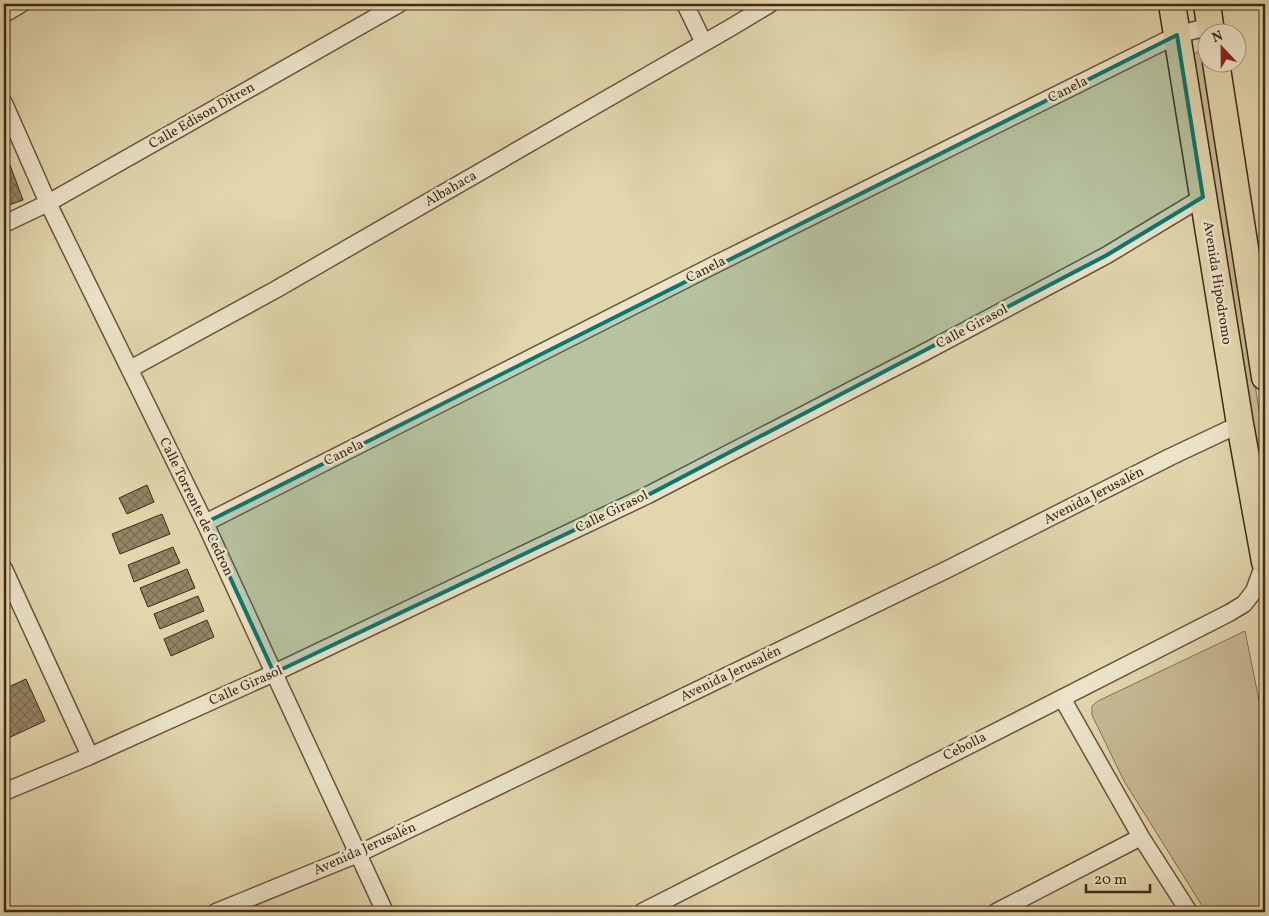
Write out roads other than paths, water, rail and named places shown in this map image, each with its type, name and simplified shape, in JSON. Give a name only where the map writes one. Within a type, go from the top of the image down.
[{"type":"main road","name":"Avenida Hipodromo","points":[[1172,4],[1240,424],[1265,561]]},
{"type":"main road","points":[[1218,72],[1265,377]]},
{"type":"street","points":[[4,14],[21,4]]},
{"type":"street","name":"Calle Edison Ditren","points":[[4,224],[48,204],[399,4]]},
{"type":"street","points":[[685,4],[704,43]]},
{"type":"street","name":"Albahaca","points":[[130,369],[275,290],[770,4]]},
{"type":"street","name":"Canela","points":[[205,523],[709,268],[1177,35],[1209,21]]},
{"type":"street","name":"Calle Torrente de Cedron","points":[[4,103],[48,204],[205,523],[385,912]]},
{"type":"street","name":"Calle Girasol","points":[[4,792],[274,674],[648,495],[1099,260],[1203,198]]},
{"type":"street","name":"Avenida Jerusalén","points":[[216,912],[358,854],[948,569],[1170,457],[1240,424]]},
{"type":"street","name":"Cebolla","points":[[642,912],[1229,613],[1244,604],[1254,591],[1265,561]]},
{"type":"street","points":[[5,576],[90,756]]},
{"type":"street","points":[[1062,698],[1141,837],[1189,912]]},
{"type":"street","points":[[996,912],[1141,837]]}]
